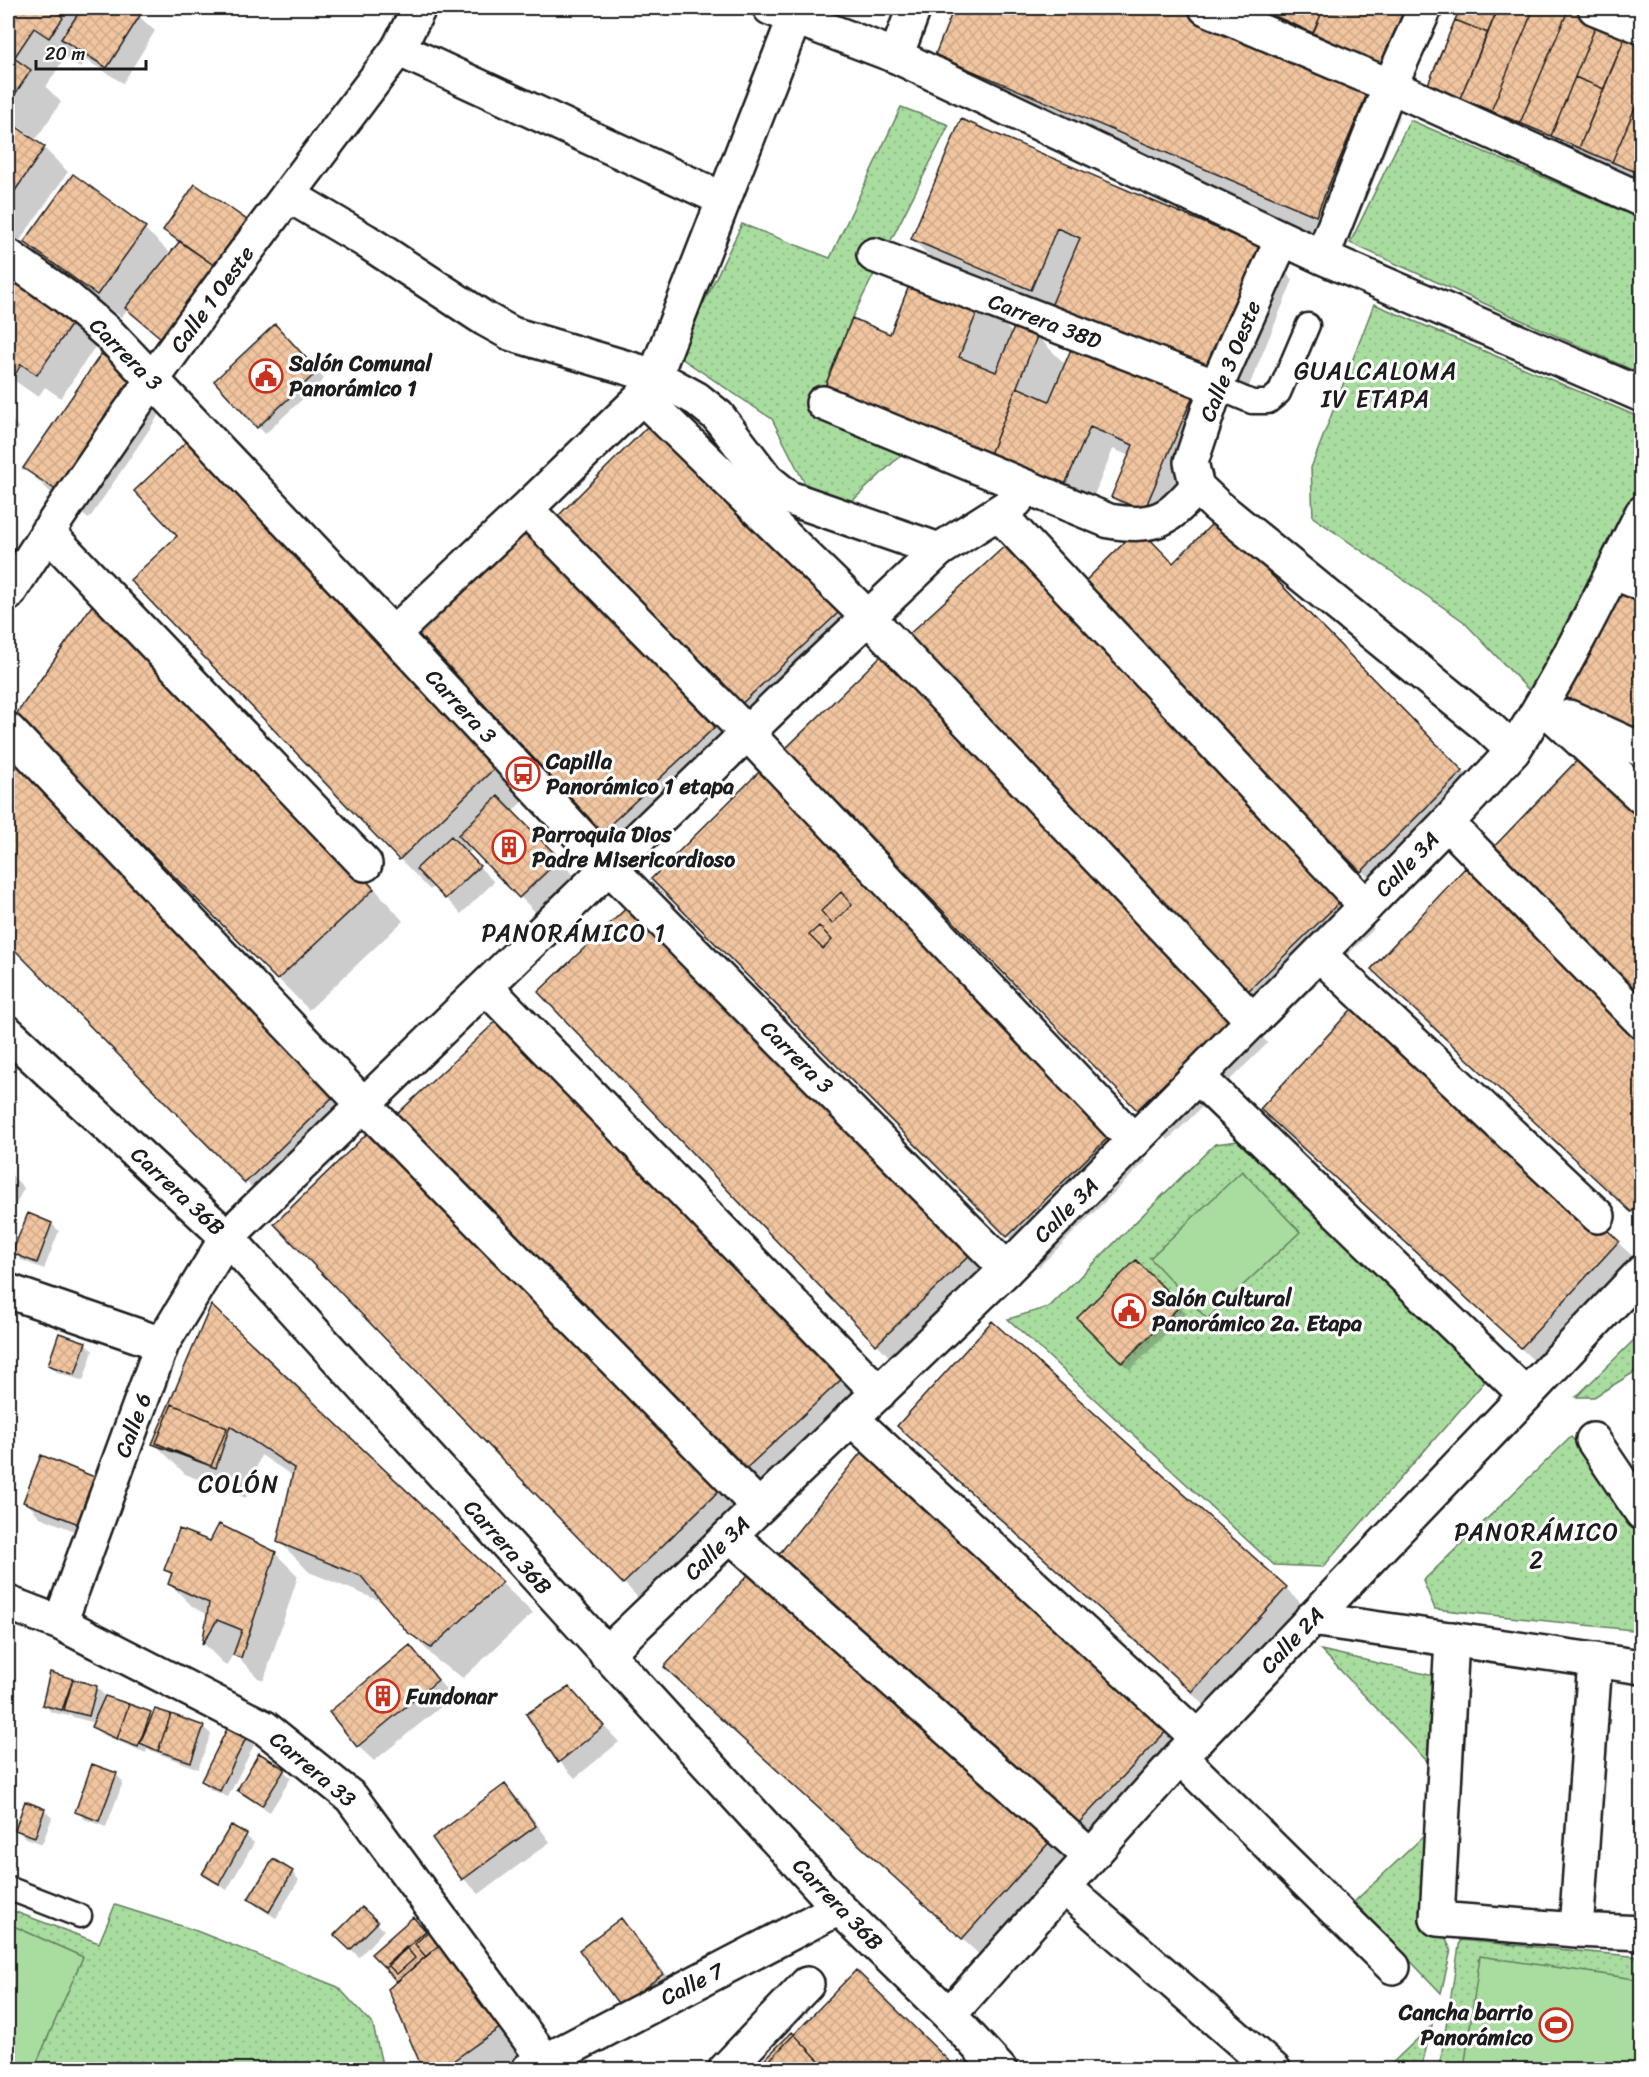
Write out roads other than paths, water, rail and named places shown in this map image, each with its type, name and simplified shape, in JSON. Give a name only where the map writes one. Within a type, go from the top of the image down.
[{"type":"street","name":"Calle 1 Oeste","points":[[8,594],[47,532],[152,380],[398,49],[419,8]]},
{"type":"street","points":[[896,56],[914,8]]},
{"type":"street","points":[[1206,8],[1390,86],[1641,200]]},
{"type":"street","points":[[1322,257],[1390,86],[1425,8]]},
{"type":"street","points":[[1595,8],[1641,27]]},
{"type":"street","points":[[393,634],[526,509],[648,386],[723,199],[782,12],[896,56],[1282,239],[1641,395]]},
{"type":"street","points":[[398,49],[723,199]]},
{"type":"street","points":[[288,195],[366,241],[485,319],[512,334],[648,386],[697,399],[718,416],[767,480],[789,498],[939,550]]},
{"type":"street","name":"Calle 3 Oeste","points":[[1197,487],[1191,462],[1216,387],[1282,239]]},
{"type":"street","name":"Carrera 38D","points":[[874,255],[1216,387]]},
{"type":"street","name":"Carrera 3","points":[[8,256],[66,297],[109,334],[393,634],[609,867],[1007,1269]]},
{"type":"street","points":[[648,386],[1252,1021]]},
{"type":"street","points":[[823,403],[1109,521],[1126,524],[1145,523],[1166,516],[1197,487],[1489,728],[1512,751]]},
{"type":"street","name":"Calle 6","points":[[60,1623],[162,1344],[227,1237],[939,550],[1034,490]]},
{"type":"street","points":[[526,509],[747,733],[1134,1141]]},
{"type":"street","points":[[998,513],[1366,906]]},
{"type":"street","name":"Calle 3A","points":[[606,1654],[1007,1269],[1447,823],[1512,751],[1627,578],[1641,513]]},
{"type":"street","points":[[47,532],[365,864]]},
{"type":"street","points":[[1542,705],[1641,750]]},
{"type":"street","points":[[1542,705],[1641,797]]},
{"type":"street","points":[[8,730],[364,1104],[759,1507]]},
{"type":"street","points":[[1447,823],[1641,1022]]},
{"type":"street","points":[[1319,954],[1598,1216]]},
{"type":"street","points":[[486,987],[879,1393]]},
{"type":"street","name":"Carrera 36B","points":[[8,1034],[227,1237],[838,1908],[949,2015],[1000,2070]]},
{"type":"street","points":[[1198,1077],[1526,1395]]},
{"type":"street","name":"Calle 2A","points":[[949,2015],[1189,1747],[1641,1272]]},
{"type":"street","points":[[8,1291],[162,1344]]},
{"type":"street","points":[[851,1418],[1189,1747],[1393,1967]]},
{"type":"street","points":[[1593,1440],[1641,1513]]},
{"type":"street","points":[[729,1535],[1090,1856]]},
{"type":"street","name":"Carrera 33","points":[[8,1604],[60,1623],[265,1728],[351,1797],[542,2066]]},
{"type":"street","points":[[1311,1619],[1641,1667]]},
{"type":"street","points":[[1452,1640],[1437,1919],[1641,1933]]},
{"type":"street","points":[[1576,1930],[1595,1660]]},
{"type":"street","points":[[1064,1887],[1274,2070]]},
{"type":"street","name":"Calle 7","points":[[542,2066],[838,1908]]},
{"type":"street","points":[[725,2070],[807,1984]]},
{"type":"lane","points":[[1216,387],[1252,402],[1268,402],[1279,393],[1308,325]]},
{"type":"lane","points":[[8,1888],[80,1916]]},
{"type":"place","name":"Salón Comunal Panorámico 1","points":[[266,376]]},
{"type":"place","name":"Capilla Panorámico 1 etapa","points":[[523,774]]},
{"type":"place","name":"Parroquia Dios Padre Misericordioso","points":[[509,847]]},
{"type":"place","name":"Salón Cultural Panorámico 2a. Etapa","points":[[1129,1311]]},
{"type":"place","name":"Fundonar","points":[[383,1696]]},
{"type":"place","name":"Cancha barrio Panorámico","points":[[1556,2025]]},
{"type":"district","name":"GUALCALOMA IV ETAPA","points":[[1376,385]]},
{"type":"district","name":"PANORÁMICO 1","points":[[574,933]]},
{"type":"district","name":"COLÓN","points":[[239,1484]]},
{"type":"district","name":"PANORÁMICO 2","points":[[1537,1546]]}]
